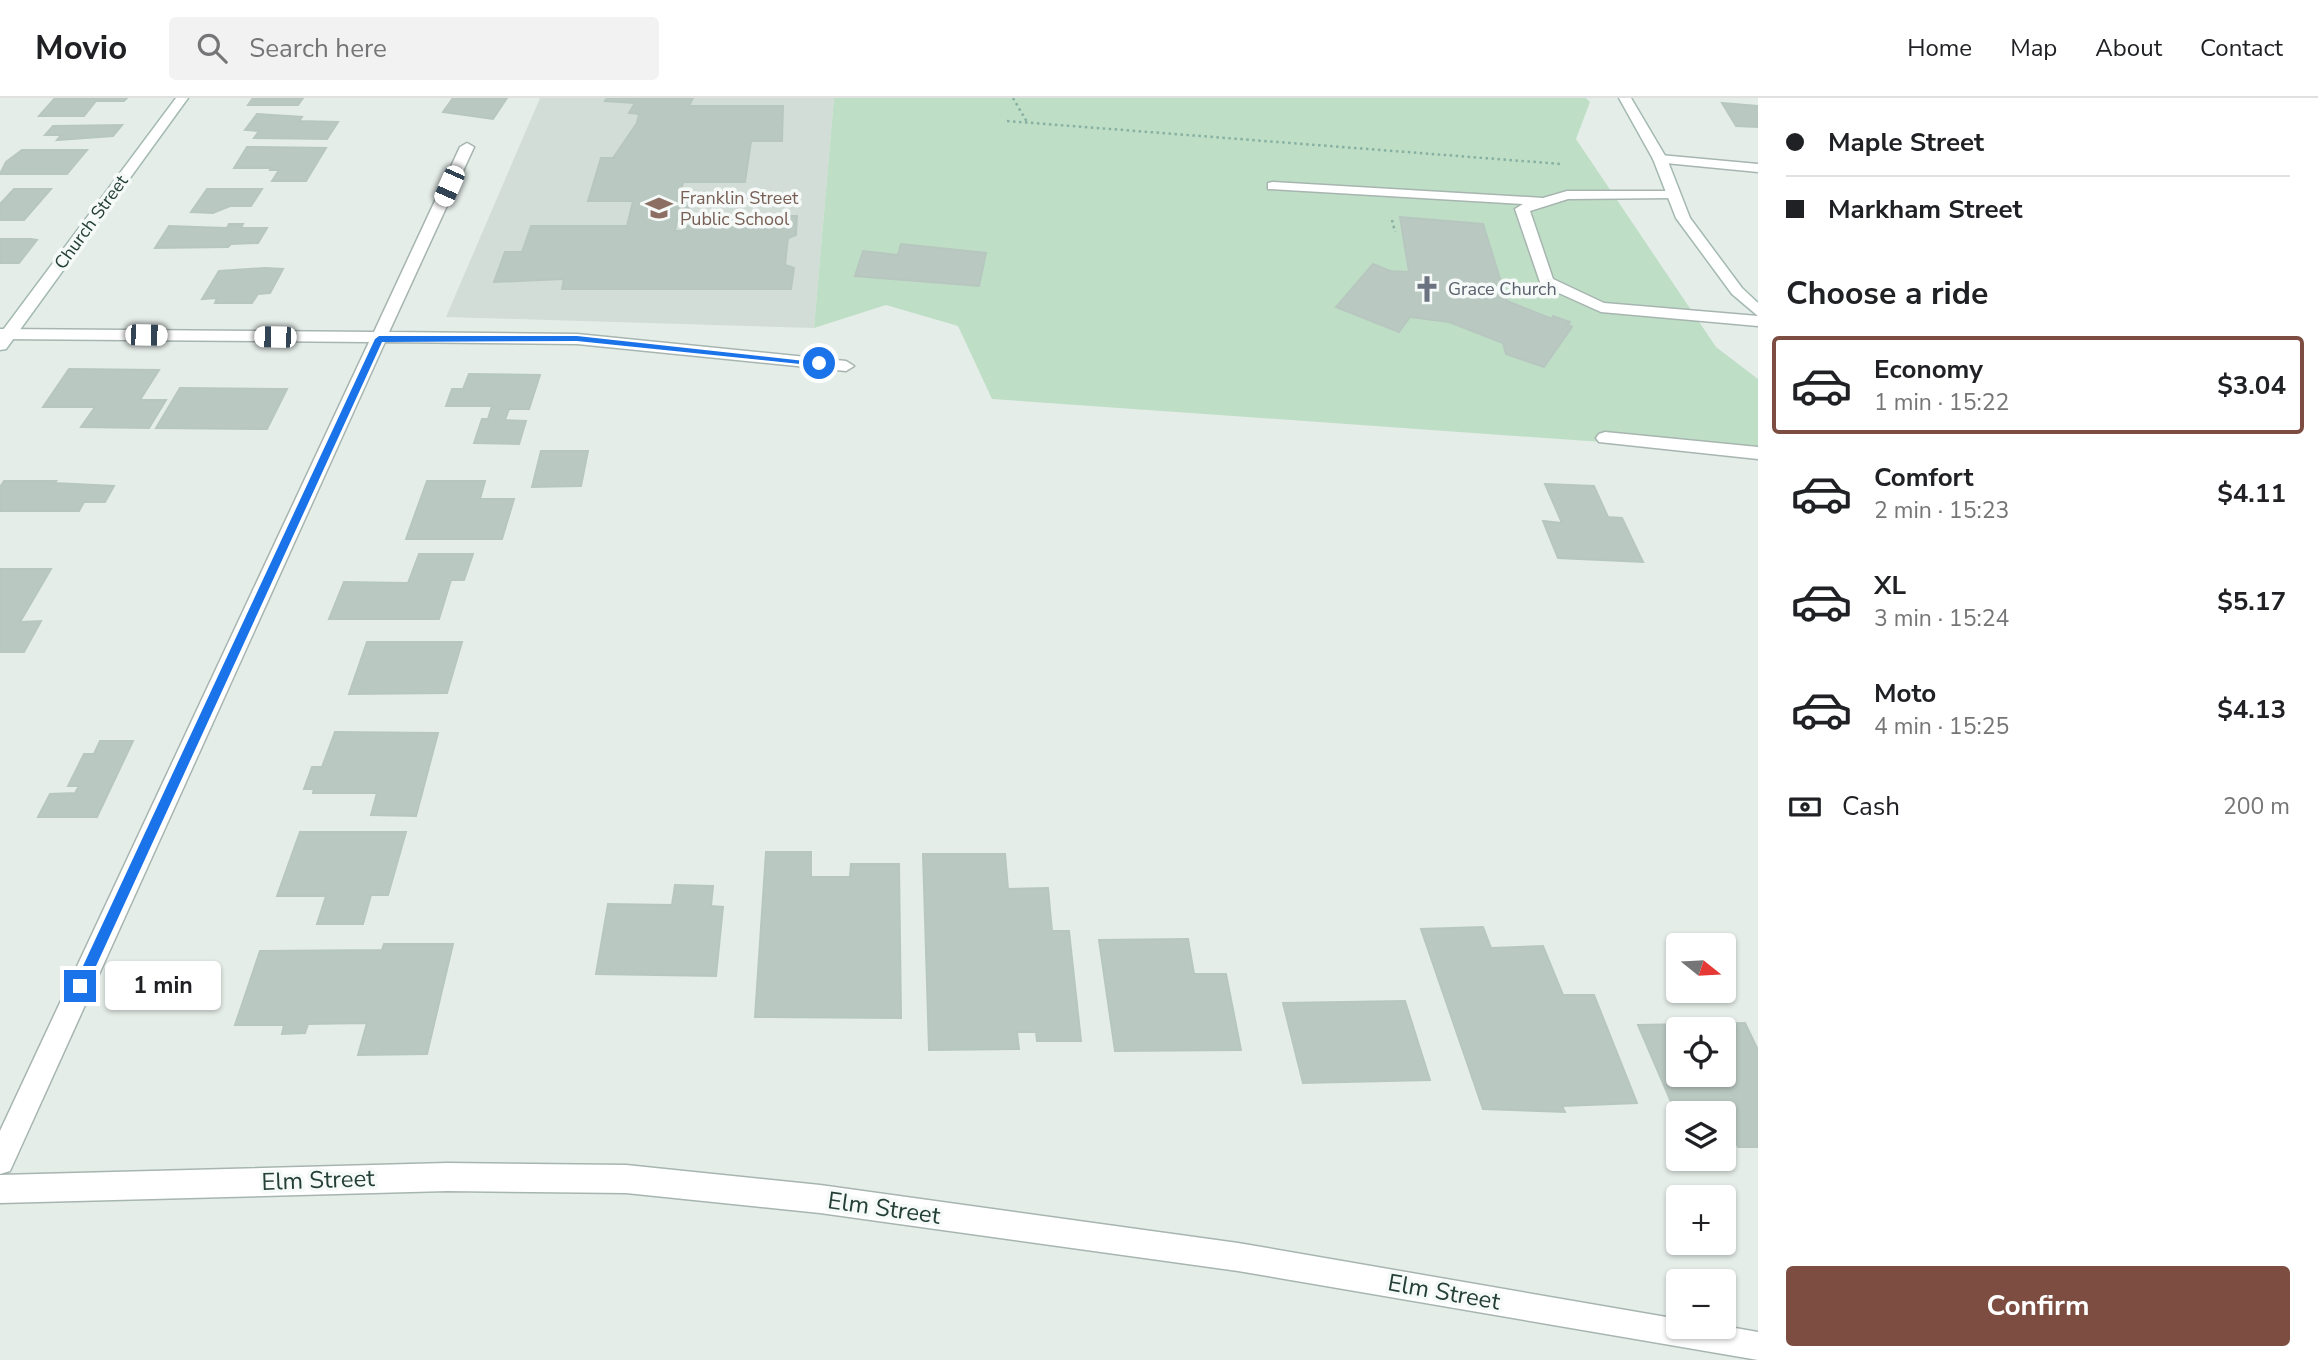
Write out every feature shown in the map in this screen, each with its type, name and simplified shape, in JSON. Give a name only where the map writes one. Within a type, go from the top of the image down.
[{"type":"street","name":"Church Street","points":[[3,338],[182,98]]},
{"type":"street","points":[[1625,98],[1660,159],[1683,218],[1738,291],[1758,311]]},
{"type":"street","points":[[0,1161],[467,147]]},
{"type":"street","points":[[1660,159],[1758,168]]},
{"type":"street","points":[[1273,186],[1545,202]]},
{"type":"street","points":[[1673,194],[1567,195],[1522,209],[1546,282],[1601,307],[1758,321]]},
{"type":"street","points":[[3,338],[577,339],[846,366]]},
{"type":"street","points":[[1605,438],[1758,453]]},
{"type":"street","name":"Elm Street","points":[[0,1189],[447,1177],[626,1179],[820,1199],[1237,1257],[1758,1346]]},
{"type":"path","points":[[1013,98],[1028,122]]},
{"type":"path","points":[[1007,121],[1571,165]]},
{"type":"shaded area","name":"Franklin Street Public School","points":[[540,98],[834,98],[814,328],[446,317]]},
{"type":"green space","points":[[834,98],[1586,98],[1590,102],[1576,139],[1716,347],[1758,379],[1758,453],[992,399],[958,326],[886,305],[814,328]]},
{"type":"building","points":[[55,98],[127,98],[124,101],[96,101],[84,116],[39,116]]},
{"type":"building","points":[[253,98],[303,98],[298,105],[248,105]]},
{"type":"building","points":[[453,98],[507,98],[493,119],[443,112]]},
{"type":"building","points":[[607,98],[693,98],[689,106],[783,106],[782,141],[751,141],[745,182],[683,182],[681,191],[691,192],[687,219],[677,219],[675,231],[683,231],[685,226],[745,227],[746,216],[797,216],[796,235],[788,238],[785,265],[794,268],[791,289],[562,289],[564,279],[494,282],[505,252],[522,252],[531,226],[627,226],[633,201],[588,201],[601,158],[613,158],[637,123],[639,114],[629,113],[635,103],[605,101]]},
{"type":"building","points":[[1722,103],[1758,106],[1758,127],[1736,126]]},
{"type":"building","points":[[257,114],[302,117],[299,121],[338,122],[327,139],[254,138],[259,131],[245,130]]},
{"type":"building","points":[[122,125],[113,136],[57,140],[61,135],[45,135],[53,126]]},
{"type":"building","points":[[247,147],[326,148],[306,181],[272,181],[279,170],[234,168]]},
{"type":"building","points":[[22,150],[87,150],[67,174],[0,174],[6,162]]},
{"type":"building","points":[[14,189],[51,189],[24,220],[0,220],[0,204]]},
{"type":"building","points":[[207,189],[262,189],[251,206],[230,206],[213,213],[191,212]]},
{"type":"building","name":"Grace Church","points":[[1400,217],[1483,224],[1507,301],[1552,319],[1553,316],[1570,322],[1568,325],[1572,327],[1544,367],[1506,354],[1503,343],[1449,322],[1410,317],[1399,332],[1336,307],[1373,264],[1390,271],[1409,272]]},
{"type":"building","points":[[229,224],[243,224],[241,228],[267,228],[258,243],[231,244],[228,247],[155,248],[169,226],[227,228]]},
{"type":"building","points":[[0,239],[37,240],[19,263],[0,263]]},
{"type":"building","points":[[901,244],[986,253],[979,286],[855,276],[863,251],[898,255]]},
{"type":"building","points":[[283,269],[270,293],[258,294],[252,303],[215,303],[217,298],[202,299],[219,271]]},
{"type":"building","points":[[69,369],[159,370],[140,400],[166,400],[149,428],[81,427],[95,407],[43,407]]},
{"type":"building","points":[[469,374],[540,375],[529,409],[509,409],[505,420],[526,421],[519,444],[474,443],[482,419],[488,419],[492,406],[446,406],[452,389],[463,389]]},
{"type":"building","points":[[180,388],[287,389],[267,429],[156,428]]},
{"type":"building","points":[[541,451],[588,451],[581,486],[532,487]]},
{"type":"building","points":[[4,481],[56,481],[54,483],[114,486],[105,502],[84,502],[79,511],[0,511],[0,487]]},
{"type":"building","points":[[427,481],[485,481],[480,499],[514,499],[502,539],[406,539]]},
{"type":"building","points":[[1545,484],[1594,486],[1608,517],[1622,518],[1643,562],[1558,558],[1543,521],[1562,523]]},
{"type":"building","points":[[419,554],[473,554],[464,580],[451,580],[439,619],[329,619],[344,582],[408,583]]},
{"type":"building","points":[[0,569],[51,569],[20,622],[41,621],[24,652],[0,652]]},
{"type":"building","points":[[367,642],[462,642],[447,693],[349,694]]},
{"type":"building","points":[[335,732],[438,733],[416,816],[371,815],[377,793],[313,793],[314,789],[304,789],[312,767],[322,767]]},
{"type":"building","points":[[100,741],[133,741],[97,817],[38,817],[50,794],[75,793],[79,786],[68,786],[84,754],[94,754]]},
{"type":"building","points":[[300,832],[406,832],[388,895],[371,895],[363,924],[317,924],[326,896],[277,896]]},
{"type":"building","points":[[766,852],[811,852],[811,877],[850,877],[851,864],[899,864],[901,1018],[755,1017]]},
{"type":"building","points":[[923,854],[1005,854],[1008,889],[1048,888],[1052,931],[1069,931],[1081,1041],[1037,1041],[1036,1032],[1017,1032],[1019,1049],[929,1050]]},
{"type":"building","points":[[675,885],[713,886],[711,906],[723,907],[716,976],[596,974],[608,904],[672,905]]},
{"type":"building","points":[[1483,927],[1491,948],[1543,946],[1563,995],[1594,995],[1637,1103],[1562,1106],[1565,1112],[1483,1109],[1421,929]]},
{"type":"building","points":[[1188,939],[1194,974],[1226,974],[1241,1050],[1115,1051],[1099,940]]},
{"type":"building","points":[[384,944],[453,944],[427,1054],[358,1055],[367,1023],[308,1024],[305,1033],[282,1034],[284,1025],[235,1025],[260,951],[382,950]]},
{"type":"building","points":[[1405,1001],[1430,1080],[1303,1083],[1283,1003]]},
{"type":"building","points":[[1736,1023],[1745,1023],[1758,1050],[1758,1147],[1738,1147],[1736,1101],[1671,1101],[1638,1025],[1666,1024],[1666,1087],[1736,1087]]},
{"type":"place","name":"Franklin Street Public School","points":[[659,208]]},
{"type":"place","name":"Grace Church","points":[[1427,289]]},
{"type":"route","points":[[80,986],[379,339],[577,339],[819,363]]}]
